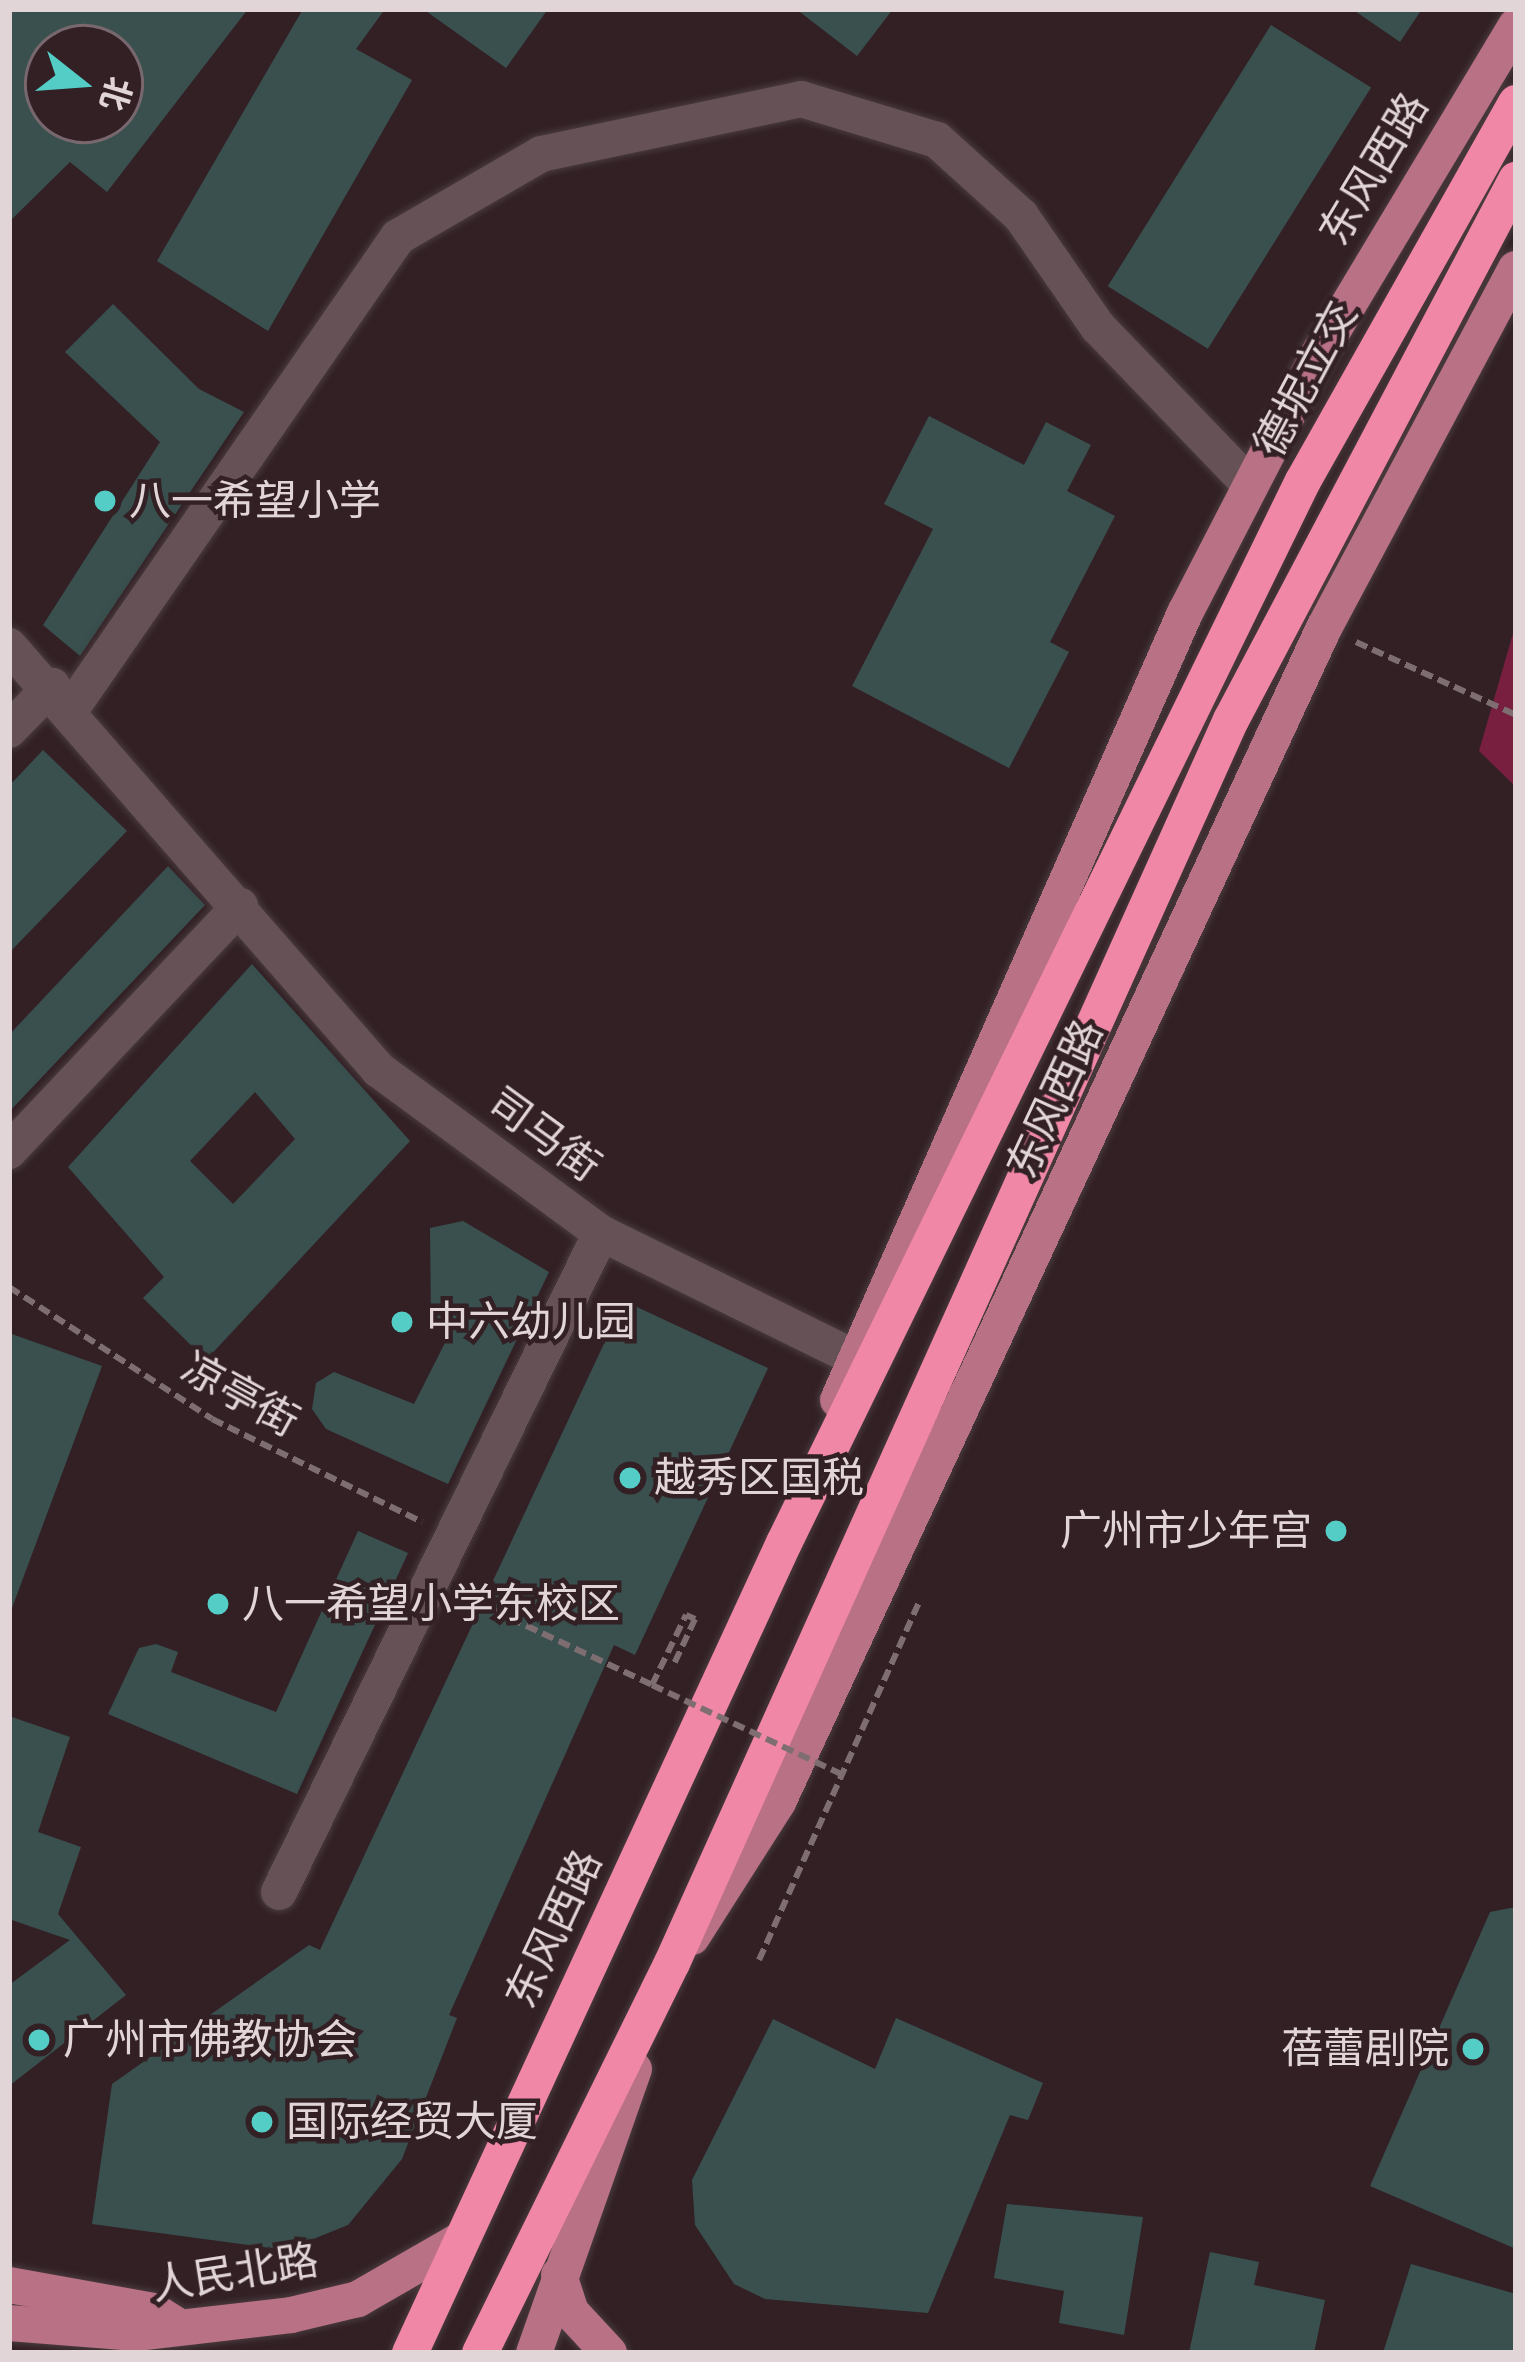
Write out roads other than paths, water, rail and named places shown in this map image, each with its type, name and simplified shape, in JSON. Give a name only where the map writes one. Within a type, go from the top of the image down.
[{"type":"highway","name":"德坭立交","points":[[1194,706],[1344,400],[1516,103]]},
{"type":"highway","name":"德坭立交","points":[[1231,720],[1516,180]]},
{"type":"highway","name":"东风西路","points":[[410,2353],[784,1544],[1194,706]]},
{"type":"highway","name":"东风西路","points":[[480,2353],[672,1964],[1231,720]]},
{"type":"main road","name":"东风西路","points":[[784,1544],[854,1358],[1081,831],[1249,484],[1514,31]]},
{"type":"main road","name":"东风西路","points":[[672,1964],[778,1802],[1324,628],[1516,269]]},
{"type":"main road","points":[[534,2353],[672,1964]]},
{"type":"main road","name":"人民北路","points":[[9,2323],[182,2341],[358,2299],[459,2241]]},
{"type":"main road","points":[[560,2275],[571,2312],[609,2353]]},
{"type":"main road","points":[[9,2285],[154,2311],[182,2341]]},
{"type":"main road","points":[[9,2348],[53,2353]]},
{"type":"street","points":[[9,730],[62,697],[398,237],[541,154],[801,99],[937,140],[1021,216],[1098,327],[1249,484]]},
{"type":"street","name":"司马街","points":[[9,646],[62,697],[379,1070],[601,1233],[854,1358]]},
{"type":"street","points":[[9,1150],[240,907]]},
{"type":"street","points":[[279,1892],[601,1233]]},
{"type":"place","name":"八一希望小学","points":[[105,501]]},
{"type":"place","name":"中六幼儿园","points":[[402,1322]]},
{"type":"place","name":"越秀区国税","points":[[630,1478]]},
{"type":"place","name":"广州市少年宫","points":[[1336,1531]]},
{"type":"place","name":"八一希望小学东校区","points":[[218,1604]]},
{"type":"place","name":"广州市佛教协会","points":[[39,2040]]},
{"type":"place","name":"蓓蕾剧院","points":[[1473,2049]]},
{"type":"place","name":"国际经贸大厦","points":[[262,2122]]}]
